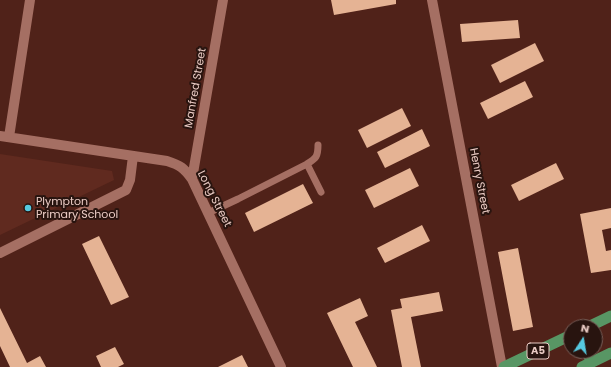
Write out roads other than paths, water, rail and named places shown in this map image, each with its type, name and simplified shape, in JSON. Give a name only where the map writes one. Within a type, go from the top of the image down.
[{"type":"highway","name":"A5","points":[[503,367],[563,339]]},
{"type":"highway","points":[[587,364],[611,353]]},
{"type":"street","points":[[5,136],[30,0]]},
{"type":"street","name":"Manfred Street","points":[[192,180],[223,0]]},
{"type":"street","name":"Henry Street","points":[[432,0],[503,367]]},
{"type":"street","name":"Long Street","points":[[5,136],[167,161],[178,165],[186,171],[208,213],[281,367]]},
{"type":"street","points":[[0,253],[126,190],[130,180],[133,156]]},
{"type":"lane","points":[[208,213],[316,159],[318,145]]},
{"type":"lane","points":[[307,164],[321,192]]},
{"type":"place","name":"Plympton Primary School","points":[[28,208]]}]
